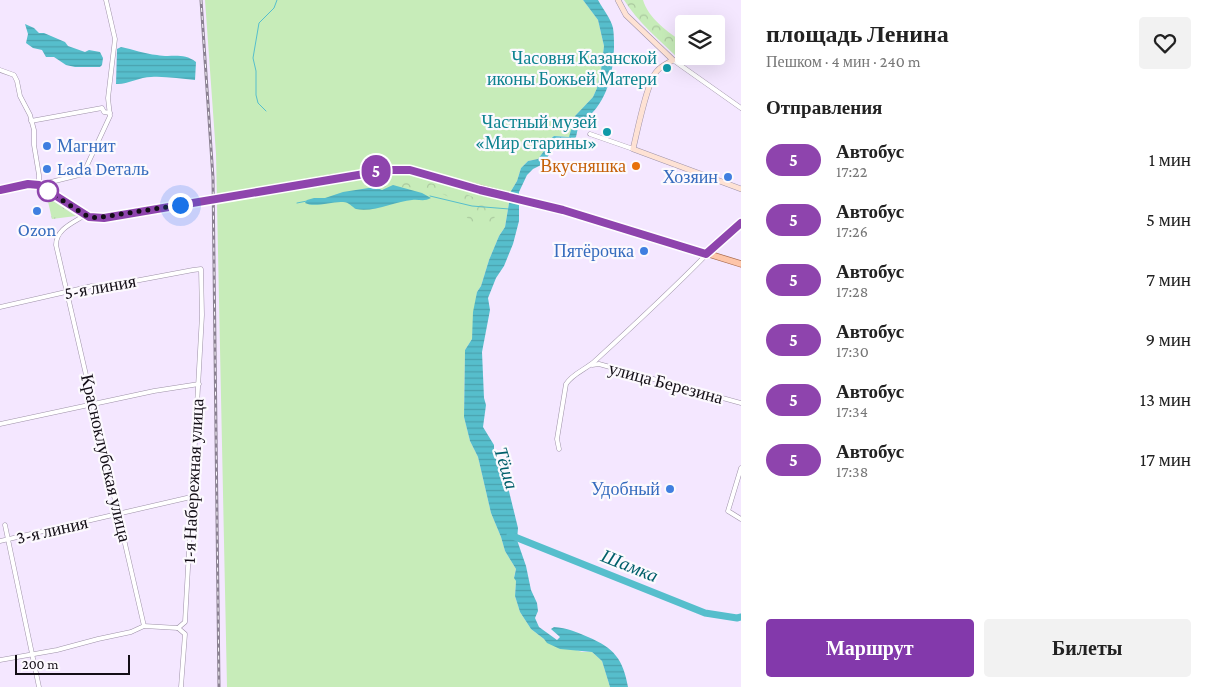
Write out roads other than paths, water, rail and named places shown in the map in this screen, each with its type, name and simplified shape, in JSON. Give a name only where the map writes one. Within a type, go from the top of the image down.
[{"type":"main road","points":[[0,190],[28,184],[39,185],[85,215],[104,218],[332,178],[388,170],[410,170],[480,190],[589,217],[741,264]]},
{"type":"street","points":[[0,70],[14,76],[17,80],[20,96],[30,115],[34,130],[39,185],[83,174],[110,116],[108,98],[115,39],[106,0]]},
{"type":"street","points":[[618,0],[626,15],[673,60],[741,108]]},
{"type":"street","points":[[633,149],[647,94],[655,74],[660,68],[673,60]]},
{"type":"street","points":[[31,121],[102,108],[104,112],[110,113]]},
{"type":"street","points":[[590,134],[741,190]]},
{"type":"street","name":"Красноклубская улица","points":[[85,215],[62,230],[56,239],[144,626]]},
{"type":"street","points":[[559,449],[557,439],[566,384],[570,379],[592,364],[665,297],[706,254],[741,223]]},
{"type":"street","name":"5-я линия","points":[[0,307],[92,286],[108,286],[202,269]]},
{"type":"street","name":"1-я Набережная улица","points":[[178,628],[185,622],[199,384],[202,269]]},
{"type":"street","name":"улица Березина","points":[[592,364],[598,364],[741,403]]},
{"type":"street","points":[[0,424],[154,390],[199,384]]},
{"type":"street","points":[[741,468],[728,511],[741,520]]},
{"type":"street","name":"3-я линия","points":[[0,541],[191,497]]},
{"type":"street","points":[[5,525],[40,687]]},
{"type":"street","points":[[0,660],[57,650],[98,638],[132,632],[144,626],[178,628],[185,634],[181,687]]},
{"type":"water","points":[[583,0],[598,0],[612,25],[614,48],[610,80],[596,109],[579,123],[576,137],[554,147],[543,164],[533,169],[527,175],[519,192],[519,221],[513,244],[488,298],[490,310],[482,352],[486,405],[483,427],[494,445],[494,455],[506,479],[518,528],[517,540],[526,566],[531,590],[537,603],[538,611],[535,618],[539,627],[557,640],[560,637],[551,629],[554,627],[576,632],[597,641],[611,650],[620,662],[628,687],[610,687],[602,661],[592,652],[560,649],[547,643],[531,629],[520,612],[515,596],[516,581],[514,578],[516,569],[505,551],[491,513],[478,457],[470,441],[464,417],[465,350],[472,339],[473,312],[477,292],[481,286],[499,236],[505,227],[511,191],[517,181],[521,168],[528,161],[538,159],[550,139],[554,136],[569,137],[575,116],[593,97],[597,88],[604,46],[598,20]]},
{"type":"water","points":[[25,24],[34,28],[39,33],[44,33],[65,42],[68,46],[85,52],[89,50],[100,52],[103,58],[102,65],[100,67],[75,67],[66,65],[54,57],[46,57],[42,50],[33,48],[26,43],[28,34]]},
{"type":"water","points":[[121,47],[162,56],[182,56],[191,59],[196,62],[195,80],[151,77],[116,84],[117,49]]},
{"type":"water","points":[[393,185],[422,193],[431,198],[363,210],[356,209],[345,202],[314,205],[305,203],[307,200],[325,198],[343,192],[375,187],[382,190]]},
{"type":"waterway","points":[[266,111],[258,103],[256,95],[256,71],[253,58],[259,23],[274,8],[277,0]]},
{"type":"waterway","name":"Тёша","points":[[430,196],[472,206],[509,209]]},
{"type":"waterway","name":"Тёша","points":[[297,203],[307,201]]},
{"type":"waterway","name":"Шамка","points":[[510,535],[705,613],[741,617]]},
{"type":"railway","points":[[201,0],[213,178],[219,687]]},
{"type":"place","name":"Часовня Казанской иконы Божьей Матери","points":[[667,68]]},
{"type":"place","name":"Частный музей «Мир старины»","points":[[607,132]]},
{"type":"place","name":"Магнит","points":[[47,146]]},
{"type":"place","name":"Вкусняшка","points":[[636,166]]},
{"type":"place","name":"Lada Dеталь","points":[[47,169]]},
{"type":"place","name":"Хозяин","points":[[728,177]]},
{"type":"place","name":"Ozon","points":[[37,211]]},
{"type":"place","name":"Пятёрочка","points":[[644,251]]},
{"type":"place","name":"Удобный","points":[[670,489]]}]
